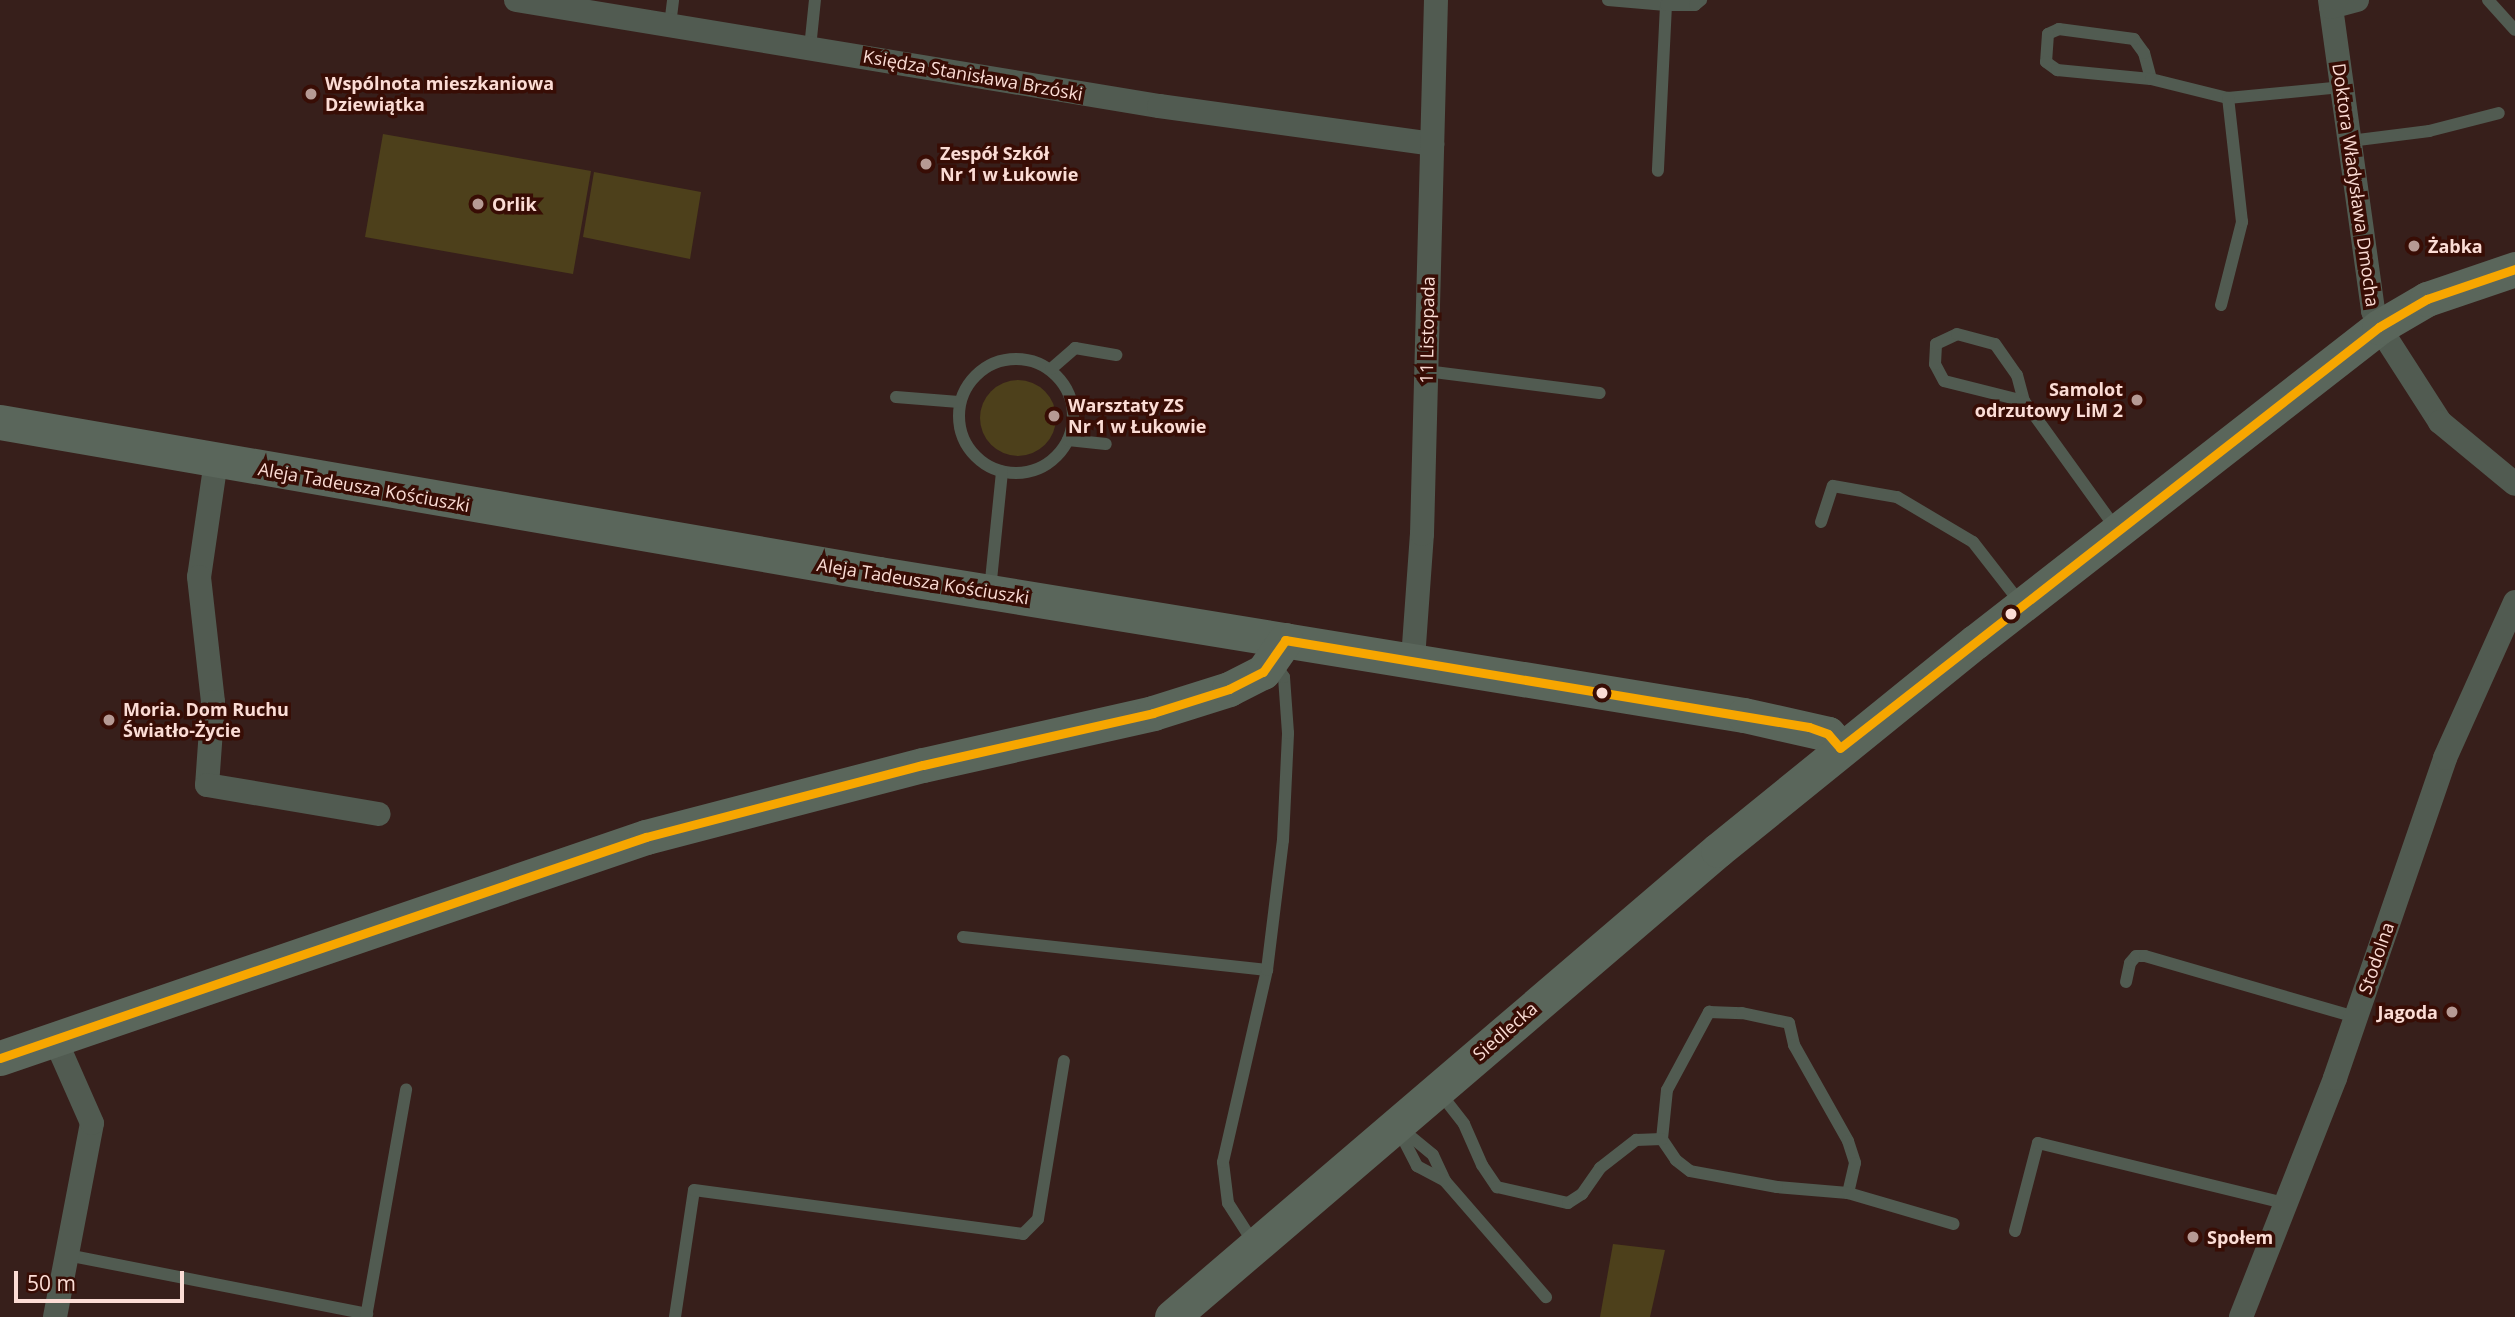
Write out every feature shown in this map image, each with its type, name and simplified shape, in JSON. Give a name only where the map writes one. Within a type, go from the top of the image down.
[{"type":"street","name":"11 Listopada","points":[[1413,659],[1426,371],[1436,0]]},
{"type":"street","points":[[2331,4],[2357,0]]},
{"type":"street","name":"Księdza Stanisława Brzóski","points":[[529,1],[1158,106],[1432,144]]},
{"type":"street","name":"Doktora Władysława Dmocha","points":[[2331,4],[2373,311],[2379,327],[2440,422],[2515,484]]},
{"type":"street","name":"Siedlecka","points":[[1172,1317],[1840,748],[2022,605],[2379,327],[2427,299],[2515,269]]},
{"type":"street","name":"Aleja Tadeusza Kościuszki","points":[[0,422],[990,593],[1279,650],[1413,659],[1809,727],[1828,734],[1840,748]]},
{"type":"street","points":[[216,461],[199,577],[213,702],[207,785],[379,814]]},
{"type":"street","name":"Stodolna","points":[[2241,1317],[2288,1204],[2445,758],[2515,602]]},
{"type":"street","points":[[0,1058],[646,836],[923,765],[1153,713],[1229,689],[1264,671],[1279,650]]},
{"type":"street","points":[[55,1039],[92,1123],[55,1317]]},
{"type":"lane","points":[[670,25],[673,0]]},
{"type":"lane","points":[[810,48],[815,0]]},
{"type":"lane","points":[[1608,0],[1666,5],[1695,5],[1701,0]]},
{"type":"lane","points":[[2488,0],[2515,30]]},
{"type":"lane","points":[[1658,170],[1666,5]]},
{"type":"lane","points":[[2151,79],[2144,53],[2134,39],[2059,29],[2048,34],[2046,62],[2057,69],[2151,79],[2228,98],[2343,87]]},
{"type":"lane","points":[[2221,305],[2242,222],[2228,98]]},
{"type":"lane","points":[[2350,141],[2429,131],[2499,113]]},
{"type":"lane","points":[[2024,401],[1944,382],[1935,364],[1936,344],[1957,334],[1994,344],[2017,374],[2024,401],[2117,531]]},
{"type":"lane","points":[[1051,369],[1074,348],[1115,355]]},
{"type":"lane","points":[[1007,358],[1030,359],[1051,369],[1066,386],[1074,407],[1068,440],[1046,466],[1024,473],[1002,472],[975,458],[960,432],[959,402],[969,382],[985,366],[1007,358]]},
{"type":"lane","points":[[1426,371],[1600,393]]},
{"type":"lane","points":[[896,397],[959,402]]},
{"type":"lane","points":[[1068,440],[1106,444]]},
{"type":"lane","points":[[990,593],[1002,472]]},
{"type":"lane","points":[[1821,522],[1833,486],[1897,497],[1973,542],[2022,605]]},
{"type":"lane","points":[[1255,1245],[1228,1203],[1223,1162],[1267,970],[1283,840],[1288,733],[1279,650]]},
{"type":"lane","points":[[963,937],[1267,970]]},
{"type":"lane","points":[[2126,982],[2130,963],[2136,956],[2145,956],[2355,1017]]},
{"type":"lane","points":[[1848,1193],[1855,1163],[1848,1140],[1794,1045],[1789,1023],[1742,1013],[1709,1012],[1667,1090],[1662,1139],[1675,1160],[1690,1171],[1777,1187],[1848,1193],[1954,1224]]},
{"type":"lane","points":[[675,1317],[694,1190],[1023,1234],[1038,1219],[1064,1061]]},
{"type":"lane","points":[[67,1255],[366,1315],[406,1089]]},
{"type":"lane","points":[[1437,1090],[1464,1124],[1482,1165],[1497,1187],[1569,1203],[1582,1194],[1600,1168],[1636,1140],[1662,1139]]},
{"type":"lane","points":[[1396,1124],[1417,1166],[1445,1181]]},
{"type":"lane","points":[[1396,1124],[1433,1154],[1445,1181],[1546,1297]]},
{"type":"lane","points":[[2015,1231],[2038,1143],[2288,1204]]},
{"type":"shaded area","name":"Orlik","points":[[383,134],[591,171],[573,274],[365,237]]},
{"type":"shaded area","points":[[594,172],[701,192],[690,259],[583,237]]},
{"type":"shaded area","points":[[1011,380],[1025,380],[1039,386],[1050,397],[1056,418],[1053,433],[1045,445],[1025,456],[1011,456],[997,450],[986,439],[980,425],[980,411],[986,397],[997,386]]},
{"type":"shaded area","points":[[1613,1244],[1665,1250],[1650,1317],[1600,1317]]},
{"type":"transit line","name":"2","points":[[1840,748],[2379,327],[2427,299],[2515,269]]},
{"type":"transit line","name":"2","points":[[1285,640],[1809,727],[1828,734],[1840,748]]},
{"type":"transit line","name":"2","points":[[0,1058],[646,837],[923,765],[1153,713],[1229,689],[1263,672],[1285,640]]},
{"type":"place","name":"Wspólnota mieszkaniowa Dziewiątka","points":[[311,94]]},
{"type":"place","name":"Zespół Szkół Nr 1 w Łukowie","points":[[926,164]]},
{"type":"place","name":"Orlik","points":[[478,204]]},
{"type":"place","name":"Żabka","points":[[2414,246]]},
{"type":"place","name":"Samolot odrzutowy LiM 2","points":[[2137,400]]},
{"type":"place","name":"Warsztaty ZS Nr 1 w Łukowie","points":[[1054,416]]},
{"type":"place","name":"Moria. Dom Ruchu Światło-Życie","points":[[109,720]]},
{"type":"place","name":"Jagoda","points":[[2452,1012]]},
{"type":"place","name":"Społem","points":[[2193,1237]]}]
